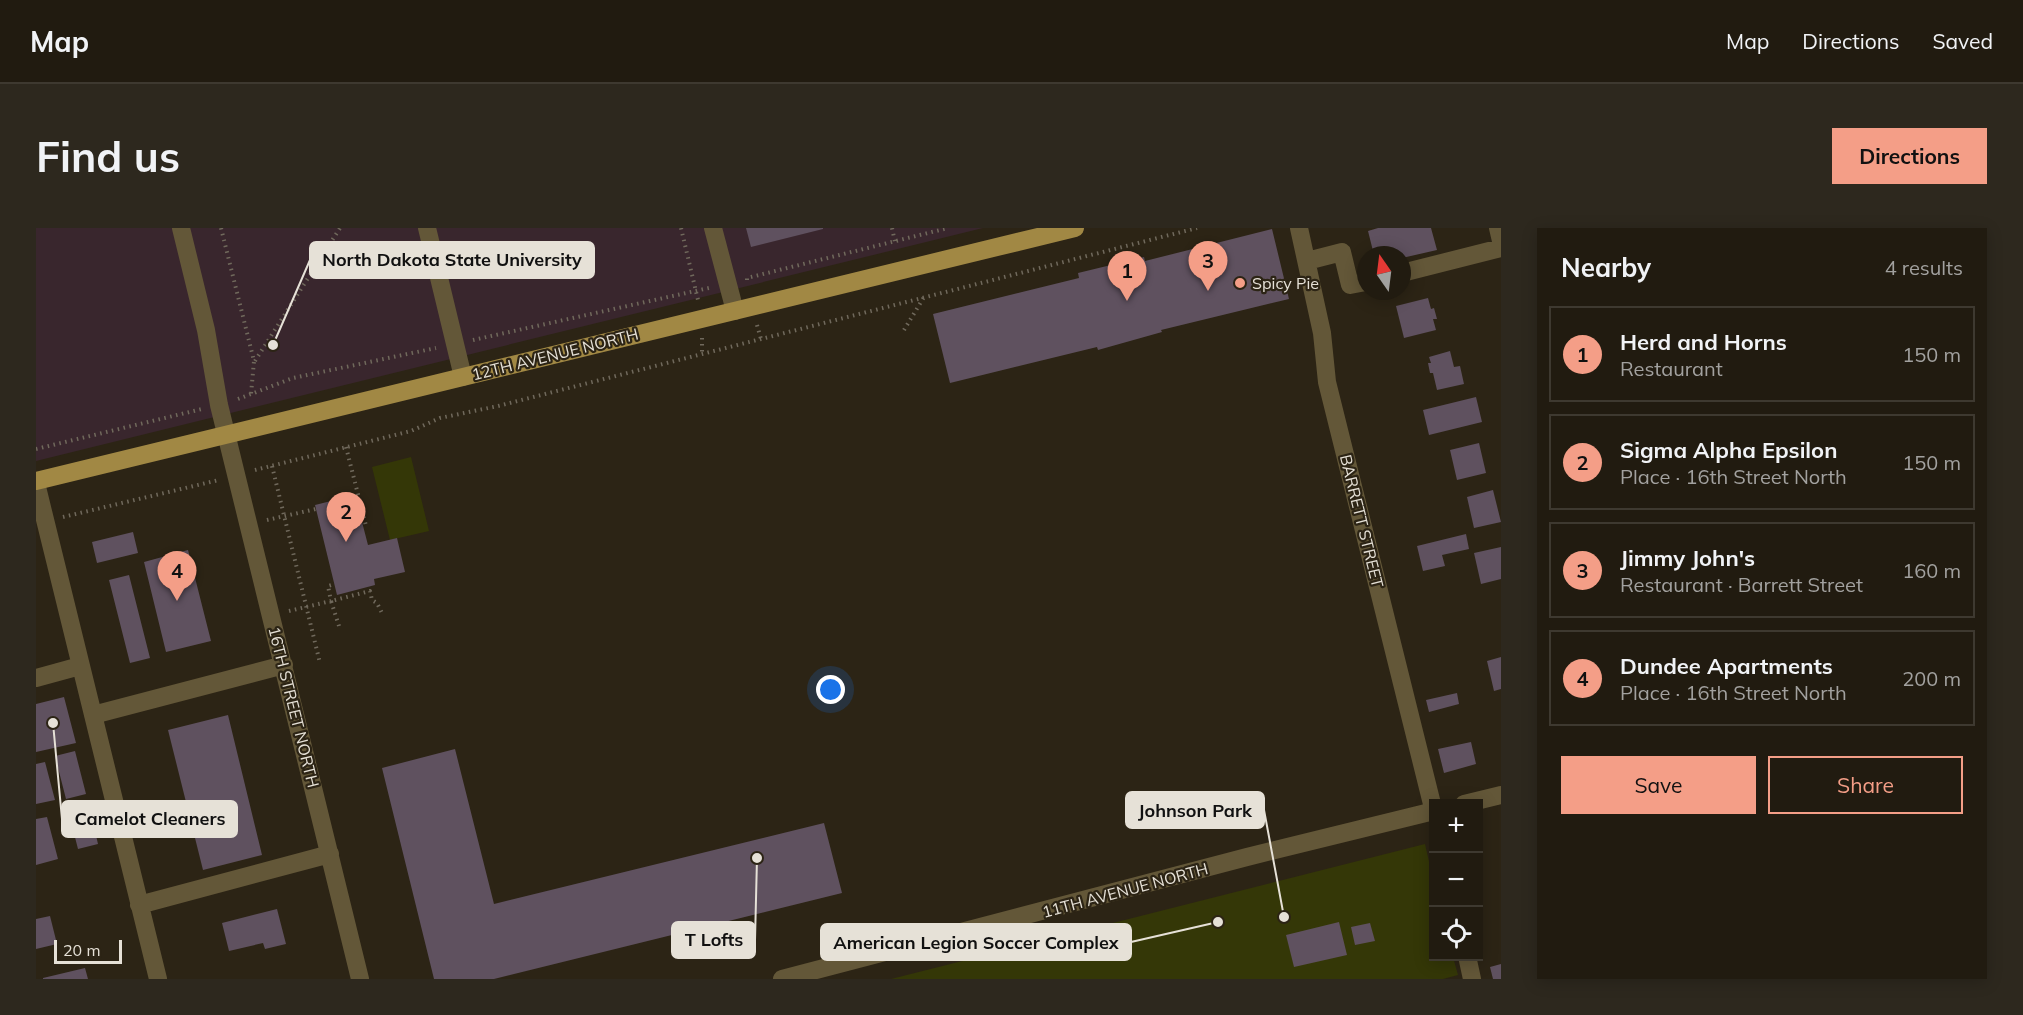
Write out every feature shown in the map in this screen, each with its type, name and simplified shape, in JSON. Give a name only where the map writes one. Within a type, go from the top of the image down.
[{"type":"main road","name":"12TH AVENUE NORTH","points":[[36,482],[1075,228]]},
{"type":"street","name":"16TH STREET NORTH","points":[[181,228],[206,330],[219,405],[360,979]]},
{"type":"street","points":[[427,228],[463,377]]},
{"type":"street","points":[[713,228],[735,311]]},
{"type":"street","name":"BARRETT STREET","points":[[1299,228],[1322,333],[1327,382],[1430,799]]},
{"type":"street","points":[[1498,228],[1501,241]]},
{"type":"street","points":[[1411,271],[1501,248]]},
{"type":"street","points":[[1307,261],[1342,252],[1350,285],[1357,284]]},
{"type":"street","points":[[36,482],[158,979]]},
{"type":"street","points":[[93,715],[284,665]]},
{"type":"street","points":[[36,678],[80,666]]},
{"type":"street","points":[[1483,799],[1501,795]]},
{"type":"street","name":"11TH AVENUE NORTH","points":[[782,979],[1429,812]]},
{"type":"street","points":[[140,905],[330,854]]},
{"type":"street","points":[[1468,961],[1472,979]]},
{"type":"path","points":[[221,228],[254,361],[251,394]]},
{"type":"path","points":[[254,361],[340,228]]},
{"type":"path","points":[[681,228],[696,291]]},
{"type":"path","points":[[892,228],[895,242]]},
{"type":"path","points":[[36,449],[219,405],[294,378],[696,291],[948,228]]},
{"type":"path","points":[[46,521],[237,476],[411,431],[440,418],[498,406],[1197,228]]},
{"type":"path","points":[[742,271],[747,278]]},
{"type":"path","points":[[904,330],[924,296]]},
{"type":"path","points":[[346,447],[366,526]]},
{"type":"path","points":[[272,466],[320,663]]},
{"type":"path","points":[[283,517],[316,509]]},
{"type":"path","points":[[335,584],[328,586],[339,627]]},
{"type":"path","points":[[305,607],[370,591],[372,600],[377,603],[383,615]]},
{"type":"shaded area","points":[[36,228],[983,228],[36,461]]},
{"type":"green space","points":[[411,457],[429,531],[390,540],[372,467]]},
{"type":"green space","points":[[1425,844],[1429,862],[1429,961],[1454,961],[1458,975],[1443,979],[891,979]]},
{"type":"building","points":[[746,228],[823,228],[823,229],[751,247]]},
{"type":"building","points":[[1378,228],[1431,228],[1437,250],[1411,256],[1411,246],[1372,246],[1368,231]]},
{"type":"building","points":[[1272,229],[1289,299],[1161,330],[1162,332],[1098,350],[1097,347],[950,383],[933,314],[1079,278],[1078,273],[1144,257],[1145,261]]},
{"type":"building","points":[[1428,298],[1437,319],[1433,319],[1436,330],[1404,338],[1396,306]]},
{"type":"building","points":[[1450,351],[1454,367],[1460,366],[1464,384],[1437,390],[1433,373],[1430,373],[1429,357]]},
{"type":"building","points":[[1476,397],[1482,422],[1429,435],[1423,410]]},
{"type":"building","points":[[1479,443],[1486,473],[1457,480],[1450,450]]},
{"type":"building","points":[[1493,490],[1501,522],[1474,528],[1467,497]]},
{"type":"building","points":[[355,495],[368,545],[397,538],[405,572],[374,579],[375,585],[337,595],[315,505]]},
{"type":"building","points":[[133,532],[138,553],[97,563],[92,542]]},
{"type":"building","points":[[1466,534],[1469,549],[1442,555],[1445,566],[1423,571],[1417,546]]},
{"type":"building","points":[[1501,547],[1501,579],[1481,584],[1474,553]]},
{"type":"building","points":[[188,550],[211,641],[166,652],[144,562]]},
{"type":"building","points":[[129,575],[150,658],[130,663],[109,580]]},
{"type":"building","points":[[1501,657],[1501,689],[1494,691],[1487,661]]},
{"type":"building","points":[[1457,693],[1459,704],[1429,712],[1426,700]]},
{"type":"building","points":[[64,697],[76,743],[36,752],[36,704]]},
{"type":"building","points":[[228,715],[262,855],[203,870],[168,730]]},
{"type":"building","points":[[1471,742],[1476,764],[1444,773],[1438,749]]},
{"type":"building","points":[[455,749],[494,904],[824,823],[842,893],[494,979],[434,979],[382,768]]},
{"type":"building","points":[[75,751],[86,794],[66,799],[55,756]]},
{"type":"building","points":[[45,762],[55,800],[36,804],[36,764]]},
{"type":"building","points":[[88,801],[98,844],[78,849],[67,806]]},
{"type":"building","points":[[47,817],[58,859],[36,865],[36,819]]},
{"type":"building","points":[[277,909],[286,944],[265,949],[263,943],[229,951],[222,923]]},
{"type":"building","points":[[50,916],[57,944],[36,949],[36,919]]},
{"type":"building","points":[[1339,922],[1347,955],[1294,967],[1286,935]]},
{"type":"building","points":[[1370,923],[1375,941],[1355,945],[1351,927]]},
{"type":"building","points":[[1501,964],[1501,979],[1493,979],[1490,967]]},
{"type":"building","points":[[85,968],[88,979],[43,979],[43,978]]},
{"type":"place","name":"Spicy Pie","points":[[1240,283]]},
{"type":"place","name":"Jimmy John's","points":[[1208,291]]},
{"type":"place","name":"Herd and Horns","points":[[1127,301]]},
{"type":"place","name":"North Dakota State University","points":[[273,345]]},
{"type":"place","name":"Sigma Alpha Epsilon","points":[[346,542]]},
{"type":"place","name":"Dundee Apartments","points":[[177,601]]},
{"type":"place","name":"Camelot Cleaners","points":[[53,723]]},
{"type":"place","name":"T Lofts","points":[[757,858]]},
{"type":"place","name":"Johnson Park","points":[[1284,917]]},
{"type":"place","name":"American Legion Soccer Complex","points":[[1218,922]]}]
